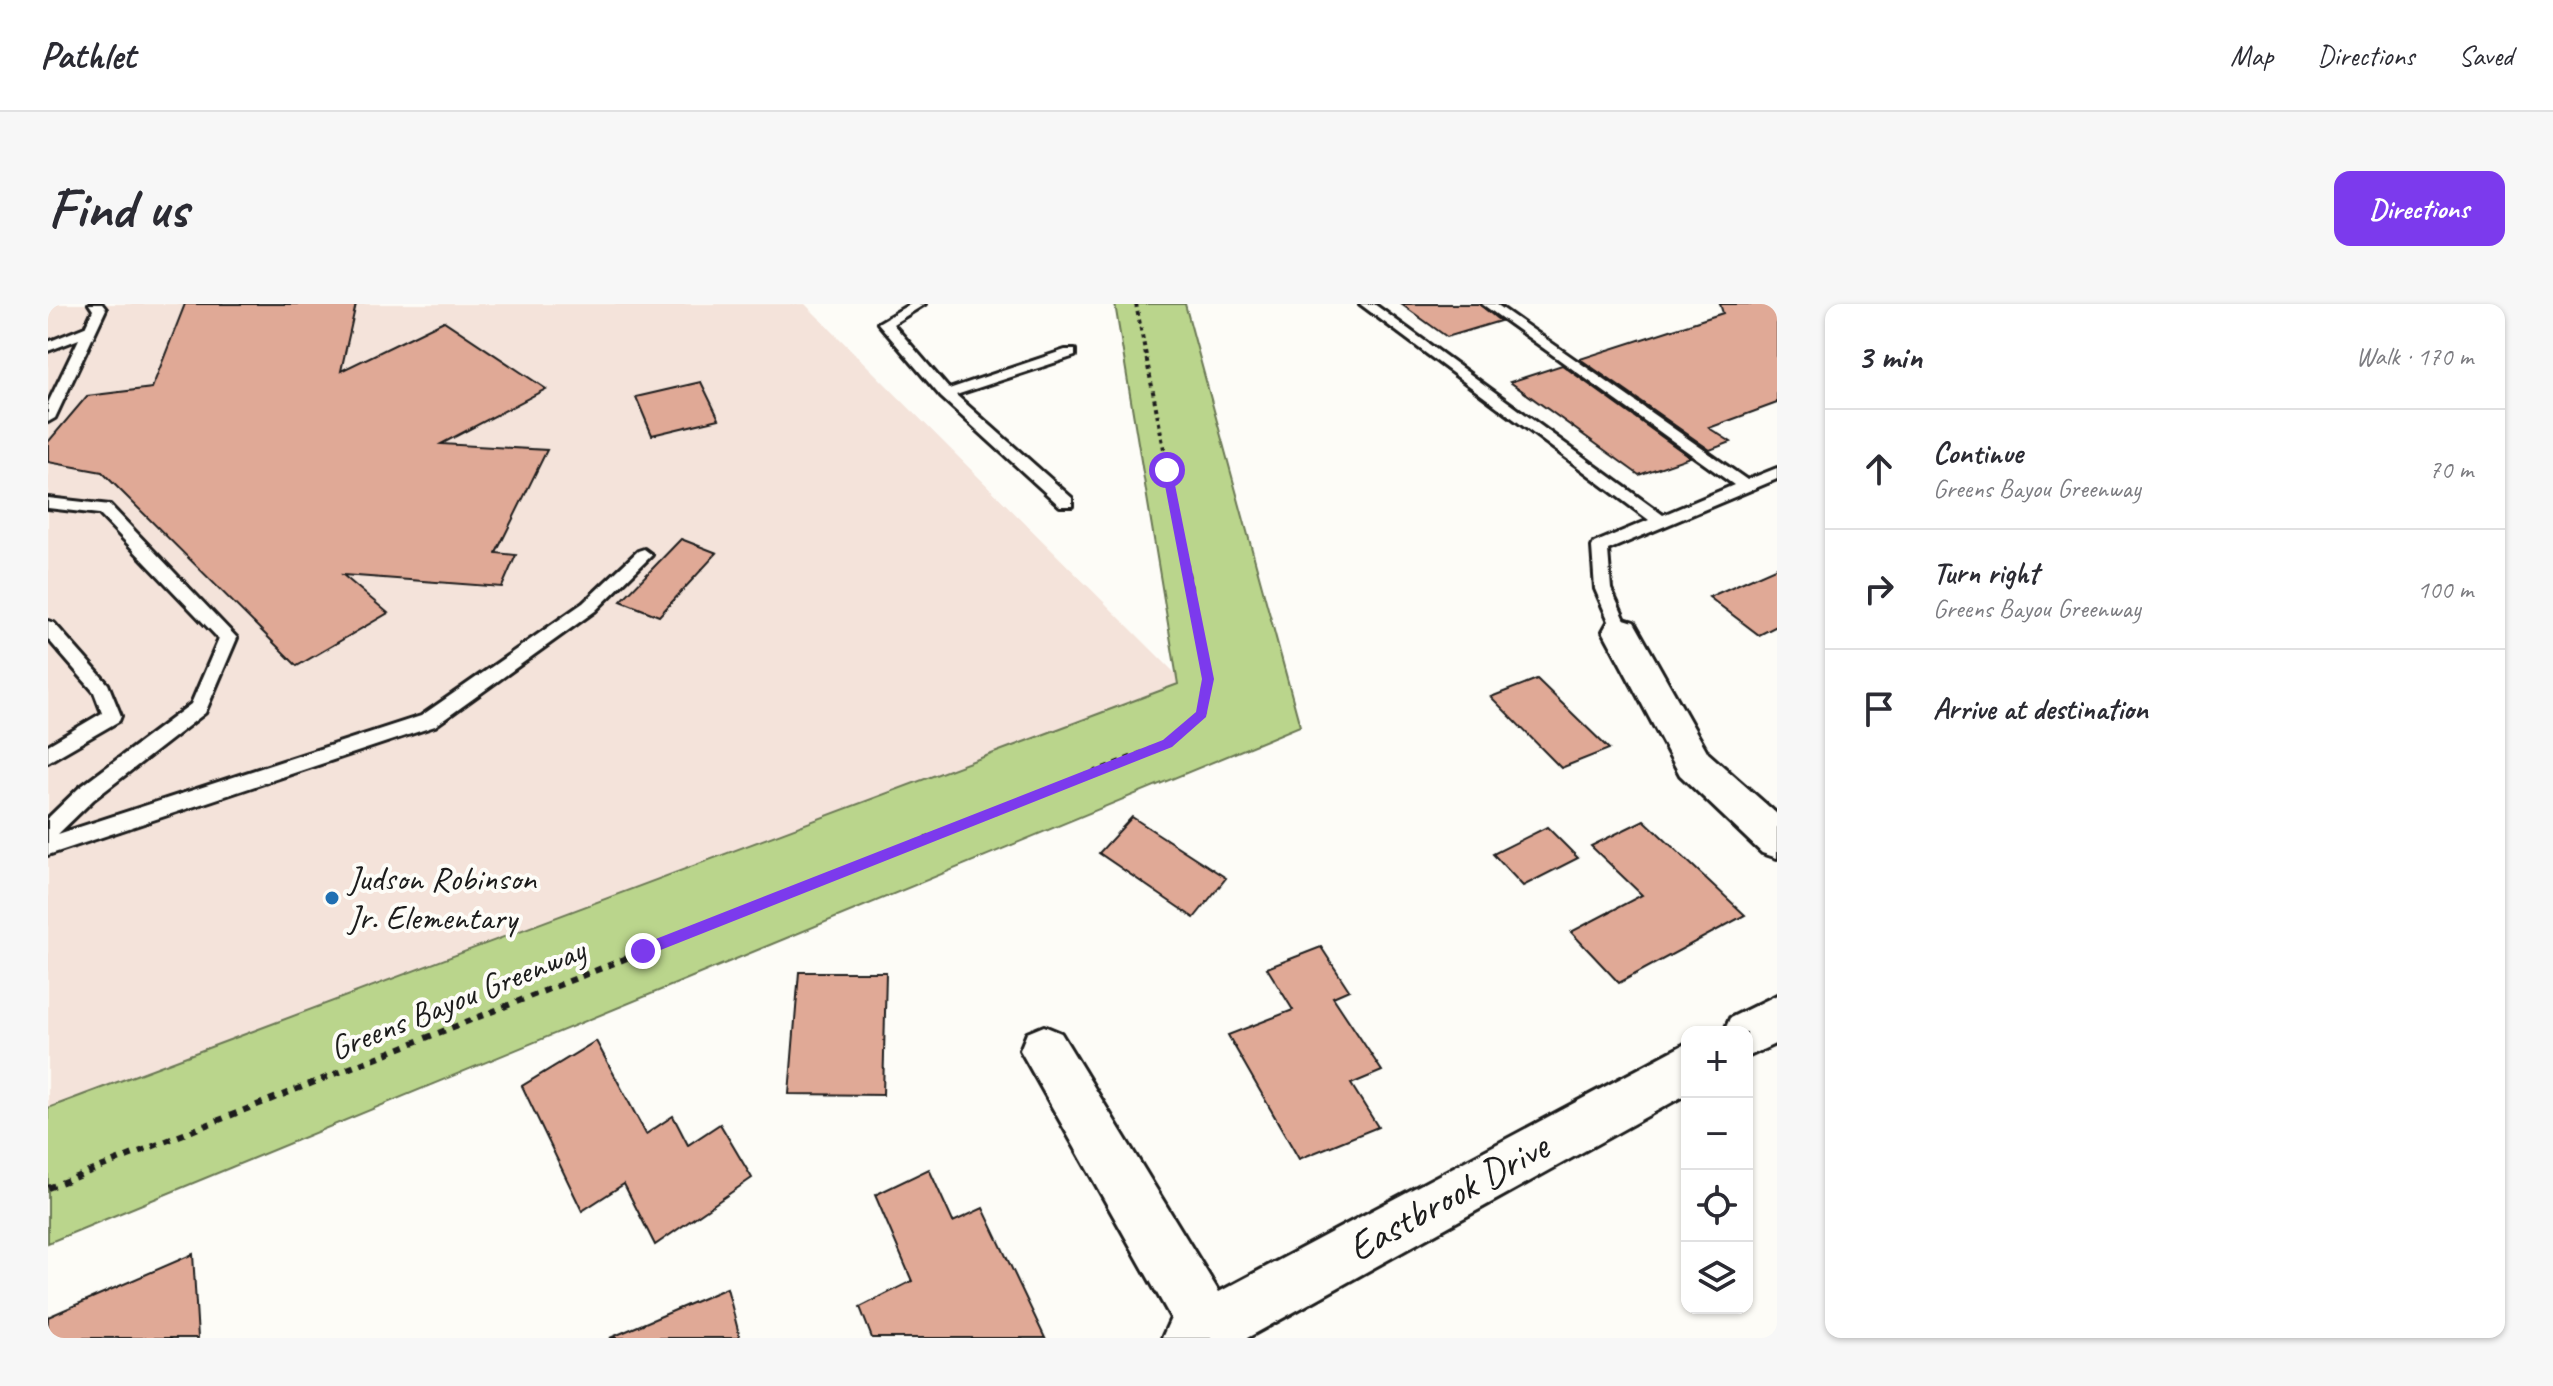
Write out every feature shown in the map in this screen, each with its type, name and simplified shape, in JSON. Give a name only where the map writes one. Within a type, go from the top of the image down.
[{"type":"street","points":[[1621,631],[1694,764],[1777,840]]},
{"type":"street","points":[[1753,1031],[1777,1018]]},
{"type":"street","name":"Eastbrook Drive","points":[[1044,1050],[1200,1333],[1681,1070]]},
{"type":"lane","points":[[48,418],[100,309],[96,304]]},
{"type":"lane","points":[[919,304],[885,323],[946,394],[1066,502]]},
{"type":"lane","points":[[1366,304],[1659,520]]},
{"type":"lane","points":[[1488,304],[1745,486]]},
{"type":"lane","points":[[48,347],[91,329]]},
{"type":"lane","points":[[946,394],[1070,353]]},
{"type":"lane","points":[[1621,631],[1603,589],[1600,547],[1777,473]]},
{"type":"lane","points":[[48,503],[104,509],[228,638],[198,708],[86,794],[48,831]]},
{"type":"lane","points":[[48,846],[428,721],[589,607],[644,555]]},
{"type":"lane","points":[[48,627],[102,689],[112,716],[48,754]]},
{"type":"path","name":"Greens Bayou Greenway","points":[[48,1188],[1167,743],[1202,714],[1208,679],[1136,304]]},
{"type":"shaded area","name":"Judson Robinson Jr. Elementary","points":[[48,304],[805,304],[1183,681],[48,1115]]},
{"type":"green space","points":[[1115,304],[1185,304],[1300,726],[48,1243],[48,1108],[1178,684]]},
{"type":"building","points":[[185,304],[356,304],[341,371],[444,321],[546,389],[441,444],[547,450],[496,553],[516,555],[502,587],[343,575],[388,613],[297,666],[102,472],[48,462],[48,442],[87,396],[152,388]]},
{"type":"building","points":[[1401,304],[1479,304],[1500,321],[1447,337]]},
{"type":"building","points":[[1720,304],[1777,304],[1777,403],[1709,428],[1731,442],[1710,450],[1580,359],[1723,313]]},
{"type":"building","points":[[1562,365],[1690,457],[1639,475],[1510,382]]},
{"type":"building","points":[[701,382],[719,419],[652,435],[636,397]]},
{"type":"building","points":[[681,539],[717,553],[659,616],[621,601]]},
{"type":"building","points":[[1777,567],[1777,626],[1759,635],[1709,597]]},
{"type":"building","points":[[1537,679],[1609,749],[1561,768],[1491,697]]},
{"type":"building","points":[[1132,817],[1226,878],[1194,918],[1099,853]]},
{"type":"building","points":[[1644,820],[1745,915],[1619,983],[1571,932],[1642,895],[1591,846]]},
{"type":"building","points":[[1547,827],[1578,858],[1523,886],[1493,854]]},
{"type":"building","points":[[1321,947],[1349,990],[1333,997],[1382,1071],[1351,1084],[1378,1127],[1299,1159],[1228,1035],[1293,1010],[1267,968]]},
{"type":"building","points":[[799,972],[886,972],[883,1095],[789,1094]]},
{"type":"building","points":[[596,1041],[646,1134],[673,1116],[688,1145],[720,1124],[752,1178],[655,1245],[624,1184],[582,1211],[522,1086]]},
{"type":"building","points":[[929,1169],[953,1222],[983,1208],[1045,1338],[872,1338],[860,1307],[912,1281],[875,1195]]},
{"type":"building","points":[[193,1254],[198,1338],[48,1338],[48,1317]]},
{"type":"building","points":[[727,1288],[740,1338],[610,1338]]},
{"type":"place","name":"Judson Robinson Jr. Elementary","points":[[332,898]]},
{"type":"route","points":[[643,951],[1167,743],[1202,714],[1208,679],[1167,470]]}]
